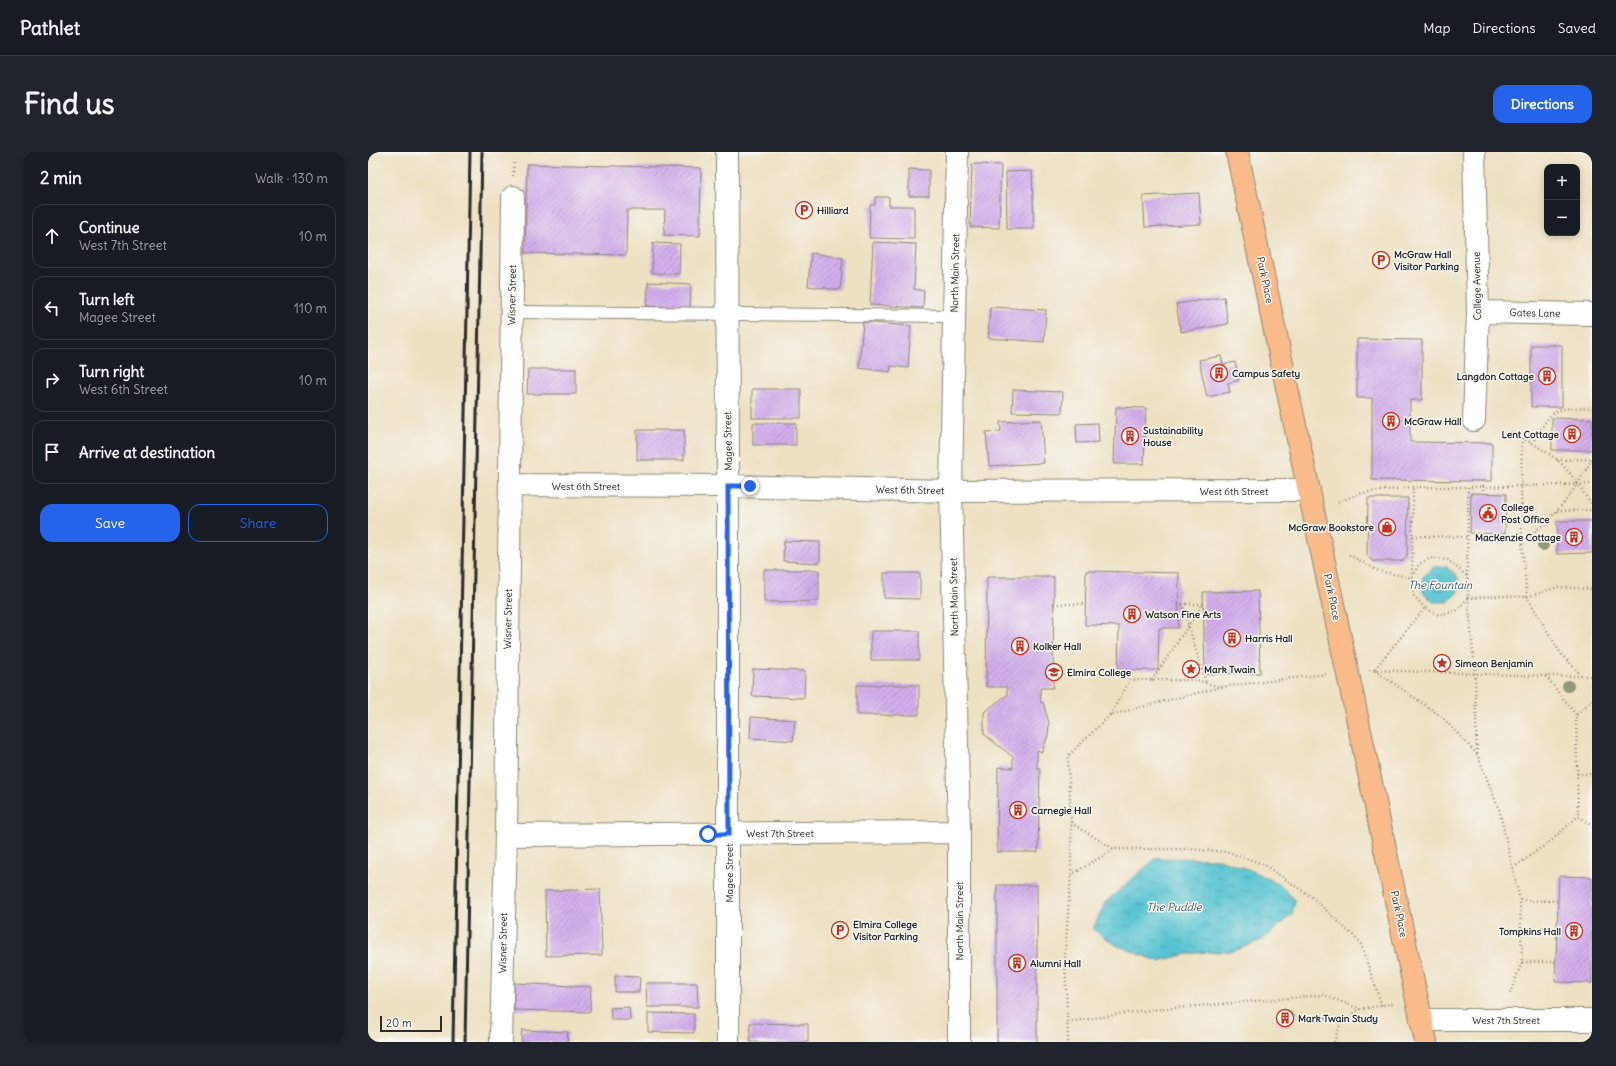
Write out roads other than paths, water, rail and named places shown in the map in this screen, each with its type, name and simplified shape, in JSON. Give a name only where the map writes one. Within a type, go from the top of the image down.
[{"type":"main road","name":"Park Place","points":[[1237,152],[1426,1042]]},
{"type":"street","name":"Magee Street","points":[[726,152],[729,834],[728,1042]]},
{"type":"street","name":"North Main Street","points":[[957,152],[951,491],[959,832],[958,1042]]},
{"type":"street","name":"College Avenue","points":[[1474,152],[1478,312],[1474,420]]},
{"type":"street","name":"Wisner Street","points":[[501,1042],[506,835],[513,197]]},
{"type":"street","name":"Gates Lane","points":[[1478,312],[1592,314]]},
{"type":"street","name":"West 6th Street","points":[[510,486],[728,486],[951,491],[1309,490]]},
{"type":"street","name":"West 7th Street","points":[[506,835],[959,832]]},
{"type":"street","name":"West 7th Street","points":[[1421,1020],[1592,1020]]},
{"type":"lane","points":[[512,312],[954,316]]},
{"type":"water","name":"The Fountain","points":[[1433,567],[1447,567],[1458,577],[1458,592],[1448,602],[1433,602],[1423,592],[1423,577]]},
{"type":"water","name":"The Puddle","points":[[1156,858],[1219,859],[1250,870],[1282,886],[1295,901],[1292,914],[1264,939],[1234,951],[1193,953],[1158,961],[1116,945],[1093,929],[1105,903]]},
{"type":"railway","points":[[453,1042],[470,152]]},
{"type":"railway","points":[[465,1042],[482,152]]},
{"type":"place","name":"Hilliard","points":[[804,210]]},
{"type":"place","name":"McGraw Hall Visitor Parking","points":[[1381,260]]},
{"type":"place","name":"Campus Safety","points":[[1219,373]]},
{"type":"place","name":"Langdon Cottage","points":[[1547,376]]},
{"type":"place","name":"McGraw Hall","points":[[1391,421]]},
{"type":"place","name":"Lent Cottage","points":[[1572,434]]},
{"type":"place","name":"Sustainability House","points":[[1130,436]]},
{"type":"place","name":"College Post Office","points":[[1488,513]]},
{"type":"place","name":"McGraw Bookstore","points":[[1387,527]]},
{"type":"place","name":"MacKenzie Cottage","points":[[1574,537]]},
{"type":"place","name":"Watson Fine Arts","points":[[1132,614]]},
{"type":"place","name":"Harris Hall","points":[[1232,638]]},
{"type":"place","name":"Kolker Hall","points":[[1020,646]]},
{"type":"place","name":"Simeon Benjamin","points":[[1442,663]]},
{"type":"place","name":"Mark Twain","points":[[1191,669]]},
{"type":"place","name":"Elmira College","points":[[1054,672]]},
{"type":"place","name":"Carnegie Hall","points":[[1018,810]]},
{"type":"place","name":"Elmira College Visitor Parking","points":[[840,930]]},
{"type":"place","name":"Tompkins Hall","points":[[1574,931]]},
{"type":"place","name":"Alumni Hall","points":[[1017,963]]},
{"type":"place","name":"Mark Twain Study","points":[[1285,1018]]}]
